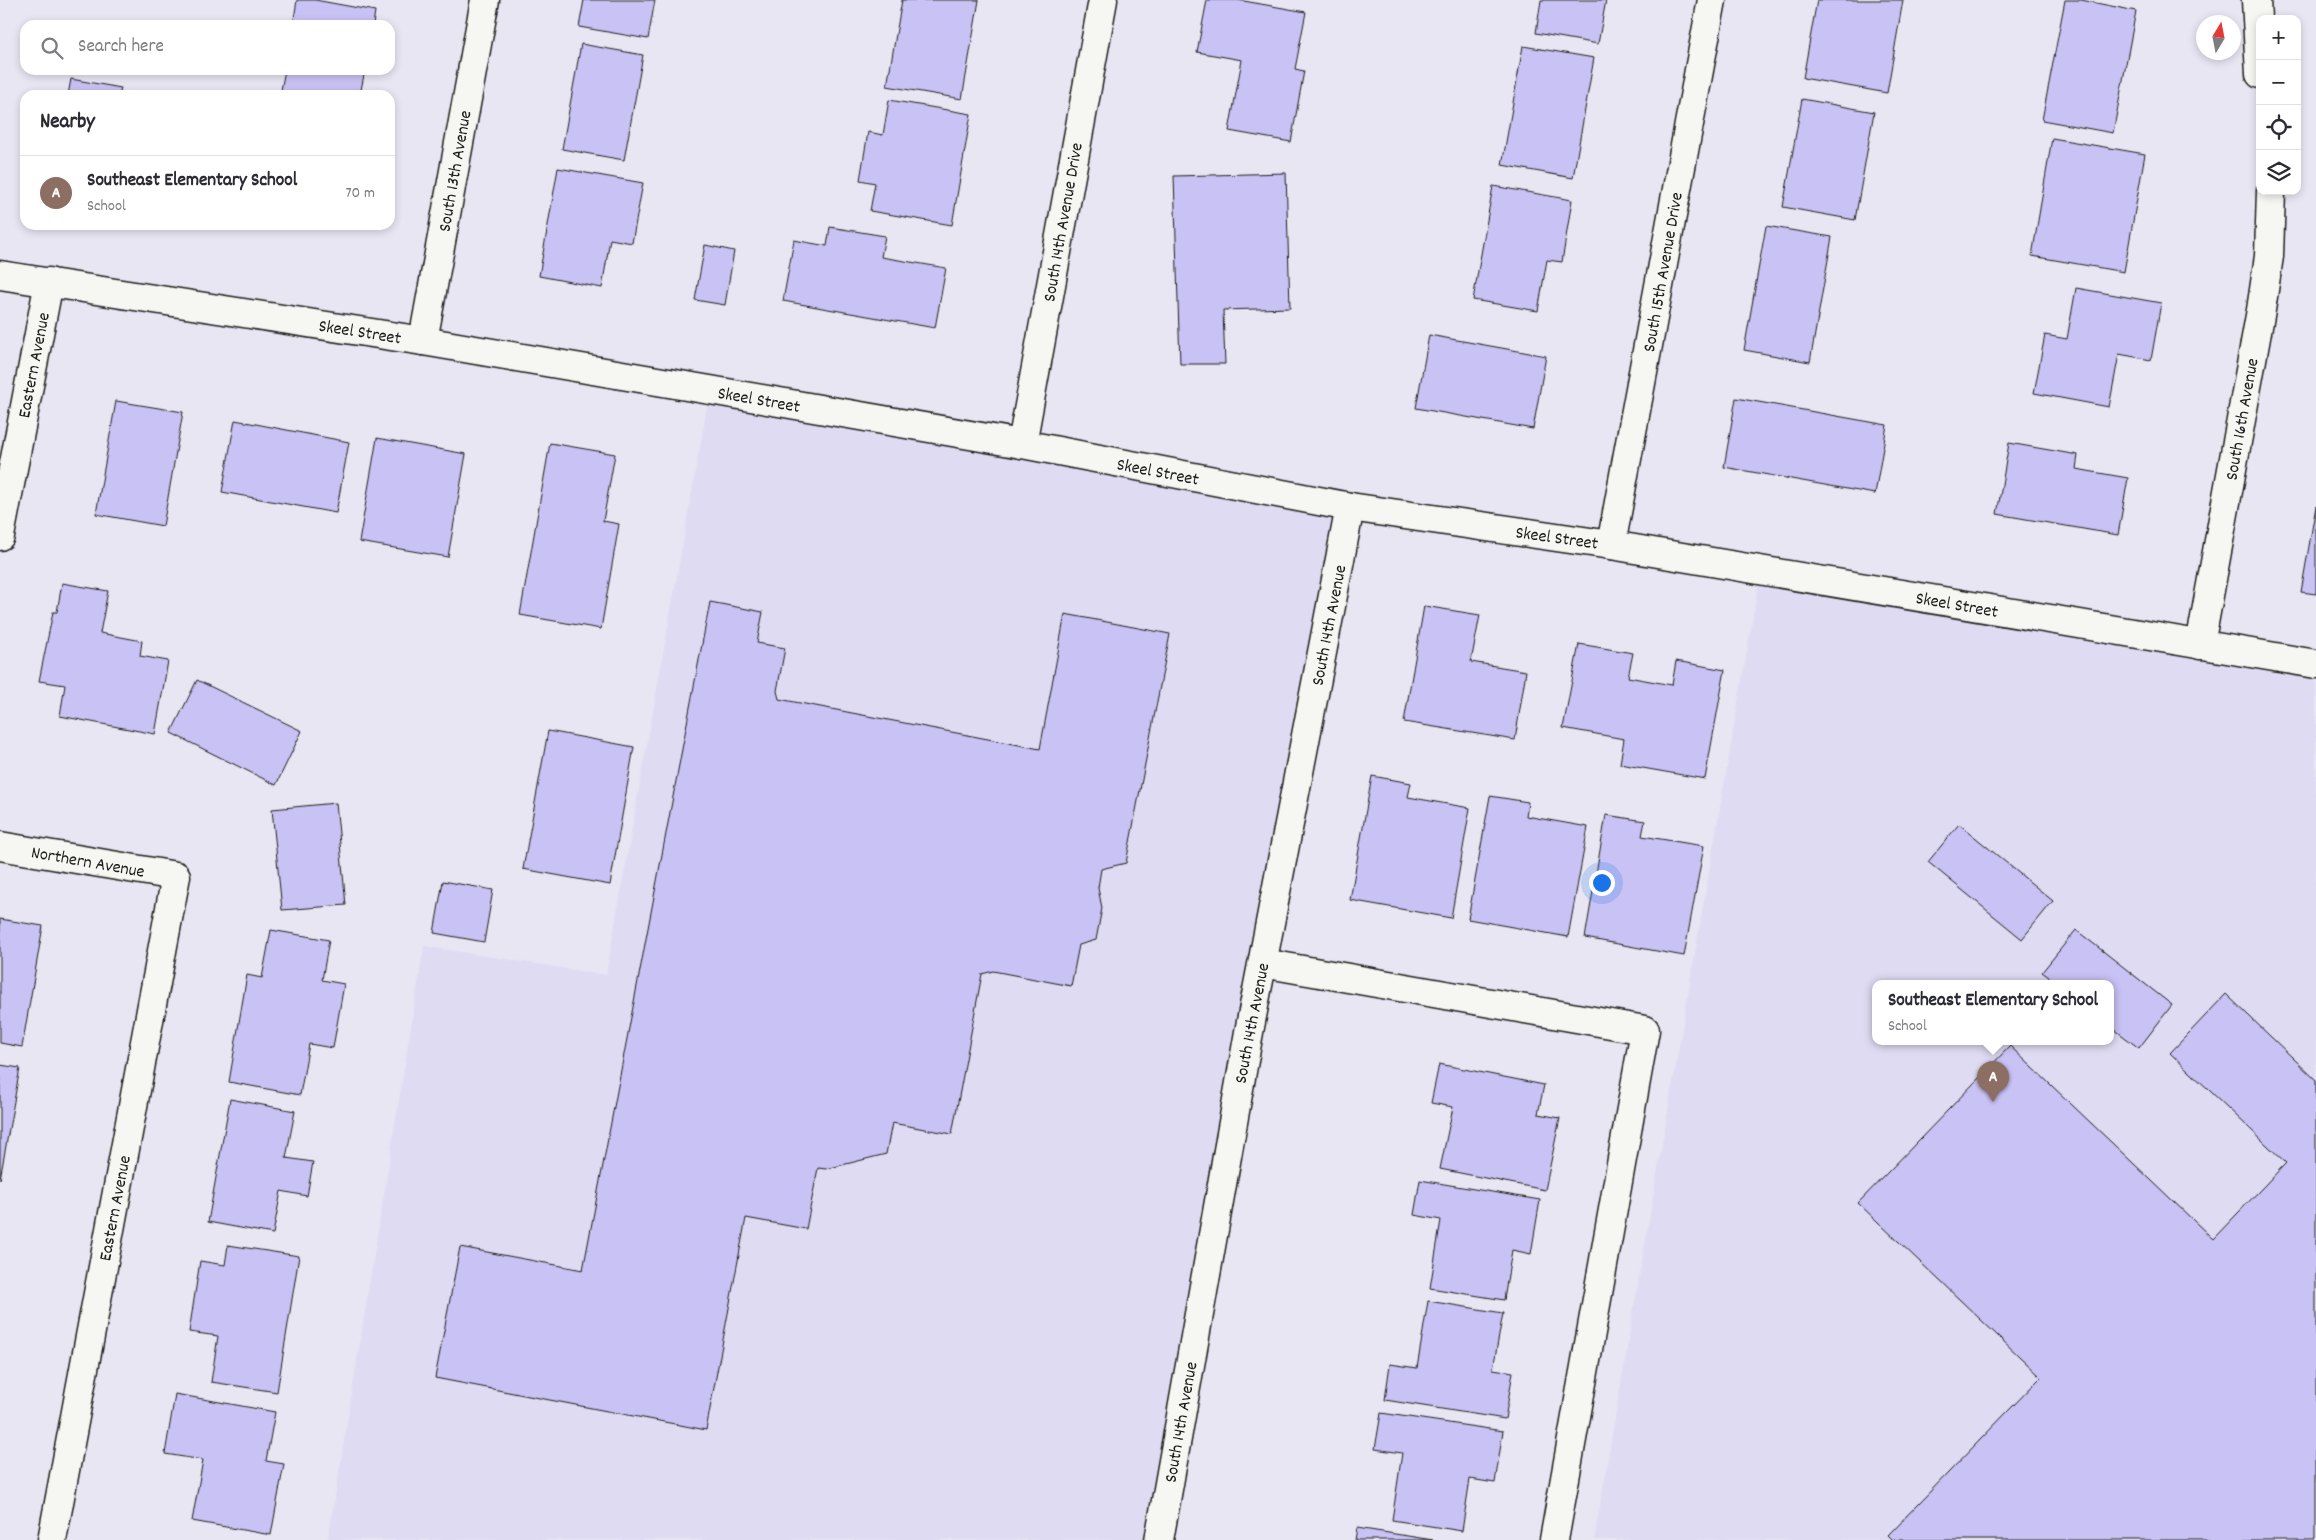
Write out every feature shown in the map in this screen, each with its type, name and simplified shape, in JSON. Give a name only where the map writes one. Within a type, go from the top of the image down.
[{"type":"street","name":"South 13th Avenue","points":[[423,341],[485,0]]},
{"type":"street","name":"South 14th Avenue Drive","points":[[1022,444],[1103,0]]},
{"type":"street","name":"South 15th Avenue Drive","points":[[1611,545],[1712,0]]},
{"type":"street","points":[[2256,0],[2259,60]]},
{"type":"street","name":"South 16th Avenue","points":[[2200,645],[2261,310],[2269,256],[2271,195]]},
{"type":"street","name":"Skeel Street","points":[[0,275],[423,341],[1022,444],[1350,508],[1611,545],[2316,664]]},
{"type":"street","name":"Eastern Avenue","points":[[0,536],[49,282]]},
{"type":"street","name":"South 14th Avenue","points":[[1159,1540],[1262,963],[1350,508]]},
{"type":"street","name":"Northern Avenue","points":[[0,846],[176,876]]},
{"type":"street","name":"Eastern Avenue","points":[[52,1540],[176,876]]},
{"type":"street","points":[[1262,963],[1645,1030],[1554,1540]]},
{"type":"shaded area","points":[[710,390],[1350,507],[1159,1540],[328,1540],[424,946],[606,975]]},
{"type":"shaded area","points":[[1761,570],[2316,664],[2316,1540],[1594,1540]]},
{"type":"building","points":[[297,0],[315,0],[375,11],[374,20],[294,20]]},
{"type":"building","points":[[584,0],[655,0],[648,39],[579,27]]},
{"type":"building","points":[[902,0],[979,0],[962,99],[887,86]]},
{"type":"building","points":[[1207,0],[1238,0],[1306,12],[1295,69],[1304,71],[1291,142],[1229,131],[1242,60],[1197,52]]},
{"type":"building","points":[[1541,0],[1606,0],[1598,44],[1536,33]]},
{"type":"building","points":[[1817,0],[1903,0],[1887,93],[1803,78]]},
{"type":"building","points":[[2065,0],[2081,0],[2136,11],[2113,133],[2042,120]]},
{"type":"building","points":[[581,44],[643,55],[624,160],[562,149]]},
{"type":"building","points":[[1523,46],[1594,58],[1573,178],[1502,165]]},
{"type":"building","points":[[284,75],[364,75],[361,90],[281,90]]},
{"type":"building","points":[[71,79],[121,88],[120,90],[69,90]]},
{"type":"building","points":[[1802,99],[1874,112],[1855,220],[1783,207]]},
{"type":"building","points":[[889,100],[971,114],[952,225],[870,211],[875,183],[860,180],[868,132],[883,135]]},
{"type":"building","points":[[2052,138],[2145,154],[2124,272],[2032,256]]},
{"type":"building","points":[[558,168],[643,183],[632,243],[610,239],[602,288],[539,276]]},
{"type":"building","points":[[1286,173],[1290,308],[1223,310],[1225,364],[1180,364],[1174,176]]},
{"type":"building","points":[[1493,186],[1572,200],[1562,262],[1547,260],[1538,311],[1473,300]]},
{"type":"building","points":[[1766,226],[1832,237],[1810,362],[1744,350]]},
{"type":"building","points":[[830,227],[885,236],[881,257],[946,268],[935,328],[783,301],[794,240],[827,246]]},
{"type":"building","points":[[705,245],[734,251],[725,305],[695,300]]},
{"type":"building","points":[[2076,288],[2161,303],[2151,360],[2119,354],[2109,407],[2034,393],[2045,335],[2067,339]]},
{"type":"building","points":[[1429,335],[1546,356],[1533,429],[1416,408]]},
{"type":"building","points":[[1736,398],[1887,425],[1875,494],[1724,467]]},
{"type":"building","points":[[116,401],[183,412],[163,526],[96,514]]},
{"type":"building","points":[[235,420],[349,442],[336,513],[222,492]]},
{"type":"building","points":[[377,438],[466,454],[448,557],[359,542]]},
{"type":"building","points":[[550,443],[615,454],[603,521],[619,524],[601,629],[520,615]]},
{"type":"building","points":[[2009,443],[2078,455],[2076,469],[2128,478],[2118,535],[1997,514]]},
{"type":"building","points":[[2316,506],[2316,594],[2301,592]]},
{"type":"building","points":[[62,583],[108,591],[100,633],[142,641],[140,656],[168,661],[155,734],[60,716],[65,685],[39,681],[53,612],[57,612]]},
{"type":"building","points":[[710,602],[763,612],[757,643],[785,648],[777,691],[779,699],[1040,749],[1065,614],[1170,634],[1126,863],[1101,869],[1098,888],[1102,908],[1096,940],[1079,945],[1071,986],[993,971],[982,974],[952,1134],[892,1123],[886,1154],[826,1169],[818,1168],[806,1229],[746,1218],[706,1430],[435,1378],[460,1247],[583,1270]]},
{"type":"building","points":[[1424,606],[1480,615],[1471,662],[1526,671],[1515,740],[1404,722]]},
{"type":"building","points":[[1579,644],[1633,653],[1628,677],[1672,685],[1676,661],[1725,670],[1705,779],[1620,764],[1624,739],[1563,728]]},
{"type":"building","points":[[197,680],[302,731],[276,785],[171,733]]},
{"type":"building","points":[[548,731],[634,747],[610,885],[523,869]]},
{"type":"building","points":[[1372,776],[1411,783],[1408,797],[1470,808],[1451,918],[1350,900]]},
{"type":"building","points":[[1490,796],[1528,802],[1526,816],[1588,827],[1568,937],[1468,919]]},
{"type":"building","points":[[336,803],[346,905],[282,910],[272,809]]},
{"type":"building","points":[[1606,815],[1645,821],[1642,836],[1704,846],[1684,956],[1585,938]]},
{"type":"building","points":[[1959,824],[2053,901],[2022,939],[1928,862]]},
{"type":"building","points":[[443,881],[493,890],[484,942],[434,933]]},
{"type":"building","points":[[0,919],[43,926],[22,1047],[0,1043]]},
{"type":"building","points":[[271,930],[329,940],[322,980],[344,984],[333,1048],[309,1044],[300,1095],[229,1082],[247,975],[262,978]]},
{"type":"building","points":[[2076,930],[2172,1005],[2139,1048],[2114,1029],[2114,980],[2053,980],[2042,972]]},
{"type":"building","points":[[2226,994],[2316,1080],[2316,1540],[1893,1540],[1888,1535],[2041,1377],[1858,1203],[2010,1046],[2213,1239],[2286,1163],[2170,1053]]},
{"type":"building","points":[[1439,1064],[1544,1085],[1538,1114],[1560,1118],[1545,1190],[1440,1169],[1453,1107],[1431,1103]]},
{"type":"building","points":[[0,1065],[20,1068],[0,1179]]},
{"type":"building","points":[[230,1099],[295,1111],[286,1158],[313,1162],[307,1196],[281,1191],[273,1234],[208,1222]]},
{"type":"building","points":[[1420,1180],[1540,1200],[1531,1254],[1512,1250],[1504,1300],[1430,1288],[1441,1220],[1414,1215]]},
{"type":"building","points":[[228,1245],[299,1256],[277,1392],[211,1382],[218,1336],[189,1332],[200,1261],[225,1265]]},
{"type":"building","points":[[1428,1301],[1503,1313],[1493,1369],[1513,1372],[1505,1419],[1385,1400],[1390,1364],[1417,1368]]},
{"type":"building","points":[[175,1394],[275,1412],[266,1461],[284,1464],[271,1535],[192,1521],[203,1460],[165,1454]]},
{"type":"building","points":[[1381,1413],[1503,1431],[1495,1483],[1470,1479],[1462,1531],[1392,1520],[1402,1453],[1375,1449]]},
{"type":"building","points":[[1357,1528],[1433,1540],[1355,1540]]},
{"type":"place","name":"Southeast Elementary School","points":[[1993,1102]]}]
